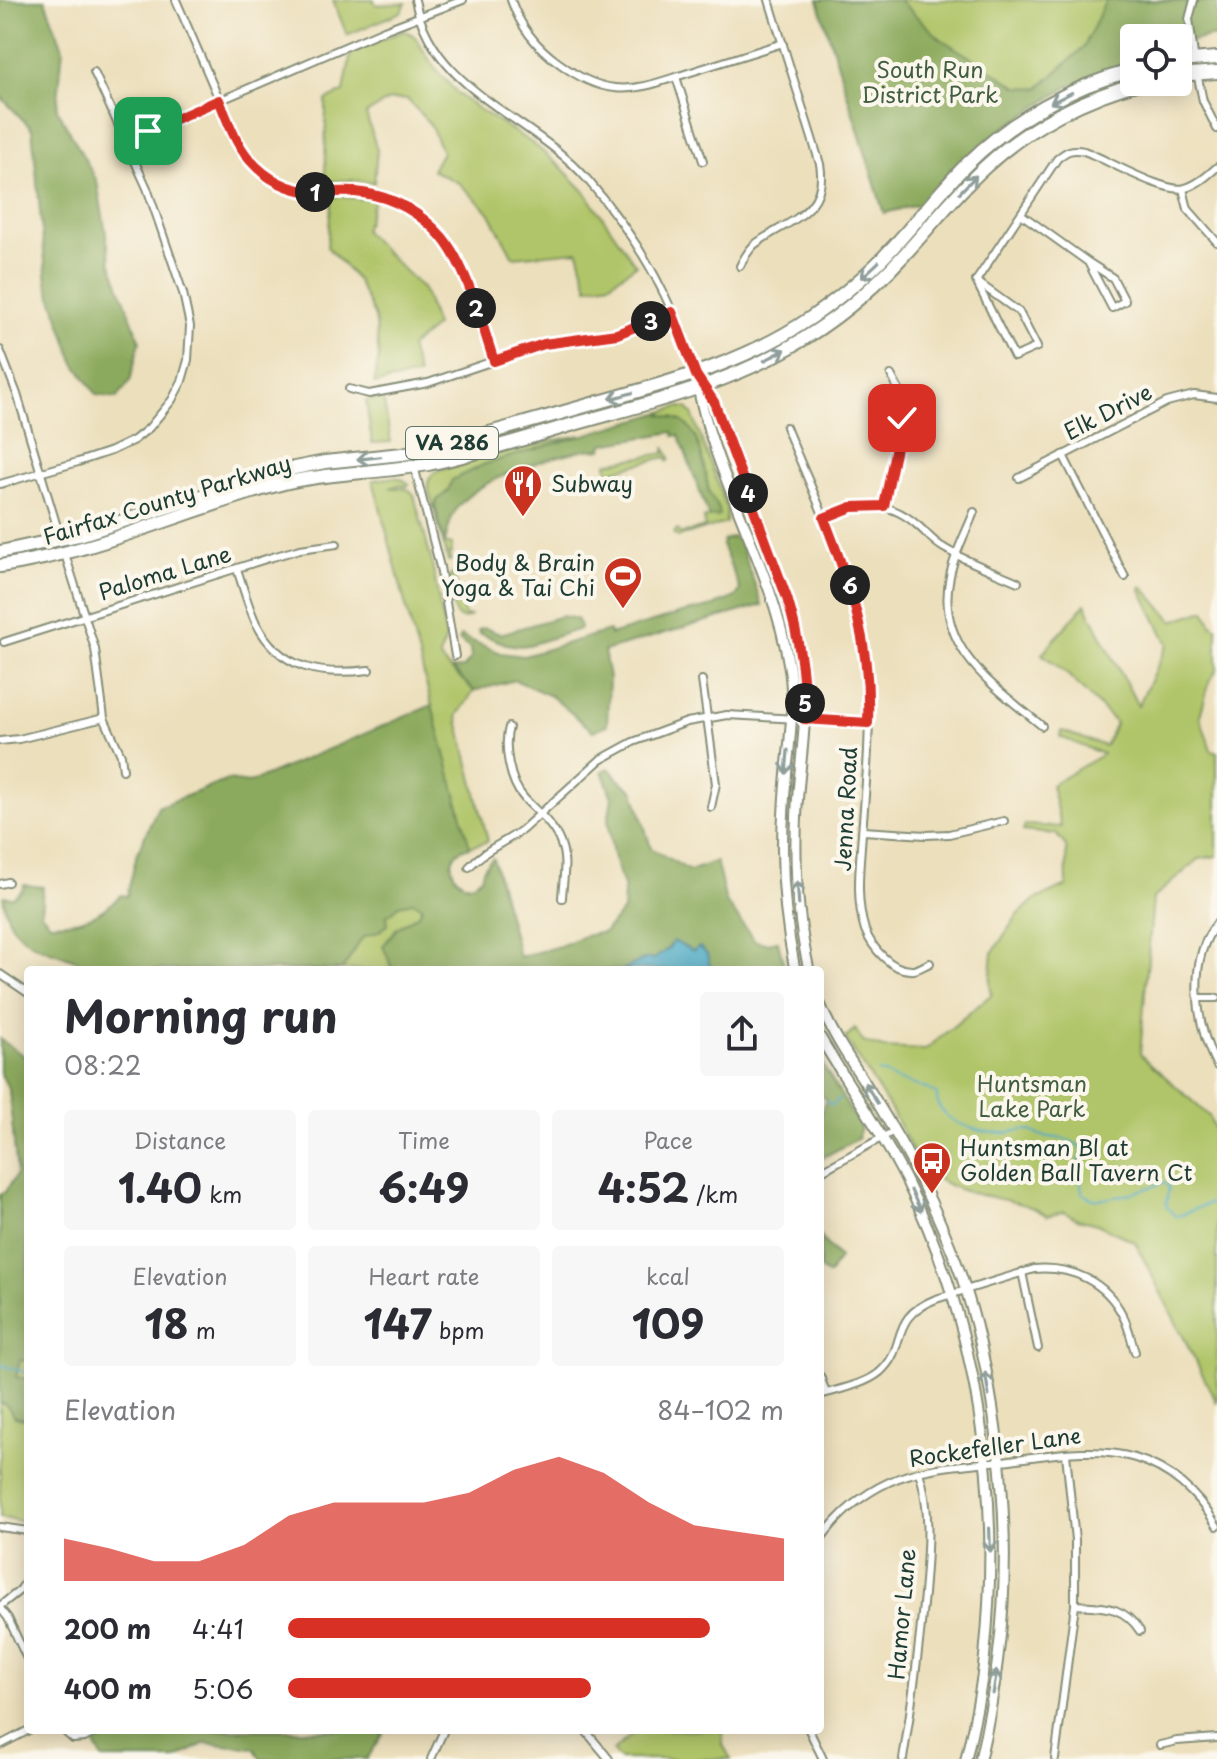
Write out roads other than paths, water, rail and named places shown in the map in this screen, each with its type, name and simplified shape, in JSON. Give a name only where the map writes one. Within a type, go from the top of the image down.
[{"type":"highway","points":[[1194,60],[1217,58]]},
{"type":"highway","points":[[1192,74],[1217,72]]},
{"type":"highway","name":"Fairfax County Parkway","points":[[0,552],[61,540],[116,524],[271,473],[312,464],[427,450],[696,375],[740,357],[803,323],[834,301],[885,256],[967,165],[1010,128],[1070,93],[1120,75]]},
{"type":"highway","name":"Fairfax County Parkway","points":[[0,566],[65,553],[125,536],[284,483],[414,466],[456,457],[701,388],[778,354],[815,332],[894,266],[974,177],[1003,151],[1057,115],[1120,89]]},
{"type":"street","points":[[176,0],[243,152],[253,164],[272,179],[295,189],[376,195],[401,205],[431,226],[459,262],[494,361]]},
{"type":"street","points":[[415,0],[418,17],[434,49],[456,76],[551,145],[587,179],[645,259],[672,312],[701,388],[701,407],[782,630],[792,689],[783,865],[787,923],[794,966]]},
{"type":"street","points":[[126,141],[463,0]]},
{"type":"street","points":[[511,0],[519,21],[548,56],[593,83],[617,88],[657,83],[783,43]]},
{"type":"street","points":[[740,266],[753,246],[786,226],[816,202],[823,177],[769,0]]},
{"type":"street","points":[[1194,0],[1189,19],[1194,60],[1203,101],[1217,129]]},
{"type":"street","points":[[0,484],[111,451],[141,434],[172,400],[188,360],[190,326],[187,307],[147,188],[94,72]]},
{"type":"street","points":[[676,77],[703,161]]},
{"type":"street","points":[[976,281],[1057,159],[1065,152],[1075,149],[1164,186],[1183,189],[1217,167]]},
{"type":"street","points":[[1183,189],[1188,209],[1217,242]]},
{"type":"street","points":[[1021,214],[1113,278],[1125,301],[1112,308],[1088,262]]},
{"type":"street","points":[[976,281],[1019,312],[1037,347],[1014,357],[976,281]]},
{"type":"street","points":[[349,389],[363,394],[428,383],[553,343],[617,334],[672,312]]},
{"type":"street","points":[[0,350],[17,394],[85,616],[98,662],[104,718],[121,755],[123,770]]},
{"type":"street","points":[[884,506],[903,409],[900,392],[891,375]]},
{"type":"street","points":[[701,388],[714,402],[787,598],[803,666],[804,719],[796,864],[800,922],[808,966]]},
{"type":"street","name":"Elk Drive","points":[[1019,478],[1167,402],[1194,395],[1217,398]]},
{"type":"street","name":"Jenna Road","points":[[786,427],[849,584],[862,631],[868,683],[860,894],[863,922],[869,939],[882,957],[904,969],[917,969],[930,963]]},
{"type":"street","points":[[1063,455],[1125,577]]},
{"type":"street","points":[[414,466],[440,567],[455,656]]},
{"type":"street","points":[[824,518],[852,507],[884,506],[909,518],[934,541],[956,555],[1018,582]]},
{"type":"street","points":[[974,512],[950,572],[947,601],[950,622],[971,664],[1042,726]]},
{"type":"street","name":"Paloma Lane","points":[[4,642],[300,549],[337,544]]},
{"type":"street","points":[[237,569],[258,626],[281,653],[303,667],[318,671],[340,673],[369,670]]},
{"type":"street","points":[[702,680],[716,784],[711,807]]},
{"type":"street","points":[[469,867],[483,853],[509,839],[590,767],[633,742],[687,722],[736,715],[868,723]]},
{"type":"street","points":[[0,741],[104,718]]},
{"type":"street","points":[[509,727],[506,749],[515,783],[556,833],[563,849],[562,898]]},
{"type":"street","points":[[863,831],[949,834],[1004,821]]},
{"type":"street","points":[[1217,923],[1201,954],[1198,977],[1205,1040],[1217,1066]]},
{"type":"street","points":[[0,974],[24,990]]},
{"type":"street","points":[[1199,998],[1217,998]]},
{"type":"street","points":[[824,1013],[894,1131],[934,1208],[966,1290],[983,1354],[1003,1507],[1003,1601],[999,1656],[980,1759]]},
{"type":"street","points":[[824,1043],[882,1137],[921,1214],[952,1294],[969,1357],[989,1508],[990,1600],[985,1655],[966,1759]]},
{"type":"street","points":[[824,1170],[894,1131]]},
{"type":"street","points":[[824,1394],[863,1381],[881,1371],[892,1358],[902,1326],[913,1311],[952,1294],[1034,1269],[1060,1269],[1096,1284],[1121,1311],[1135,1352]]},
{"type":"street","points":[[1022,1272],[1038,1348]]},
{"type":"street","name":"Rockefeller Lane","points":[[824,1535],[863,1496],[888,1482],[919,1472],[1106,1452],[1147,1462],[1166,1472],[1198,1499],[1217,1526]]},
{"type":"street","points":[[1055,1759],[1075,1605],[1075,1540],[1066,1454]]},
{"type":"street","name":"Hamor Lane","points":[[903,1759],[919,1648],[925,1577],[928,1505],[919,1472]]},
{"type":"street","points":[[0,1527],[24,1530]]},
{"type":"street","points":[[24,1584],[0,1607],[24,1652]]},
{"type":"street","points":[[1075,1605],[1119,1611],[1133,1621],[1140,1631]]},
{"type":"street","points":[[0,1745],[24,1733]]},
{"type":"street","points":[[67,1734],[73,1739],[92,1734]]},
{"type":"street","points":[[432,1759],[442,1734]]},
{"type":"street","points":[[588,1734],[609,1759]]},
{"type":"street","points":[[811,1734],[823,1759]]},
{"type":"street","points":[[1160,1745],[1217,1738]]},
{"type":"water","points":[[673,941],[693,951],[699,947],[707,954],[710,966],[630,966],[645,959],[654,959]]},
{"type":"waterway","points":[[878,1072],[933,1092],[951,1119],[971,1128],[1004,1133],[1028,1130],[1074,1143],[1083,1150],[1077,1169],[1082,1193],[1093,1199],[1119,1196],[1164,1182],[1169,1187],[1166,1206],[1175,1216],[1217,1203]]},
{"type":"waterway","points":[[825,1101],[832,1105],[840,1099]]},
{"type":"waterway","points":[[0,1365],[24,1372]]},
{"type":"place","name":"Subway","points":[[523,518]]},
{"type":"place","name":"Body & Brain Yoga & Tai Chi","points":[[623,610]]},
{"type":"place","name":"Huntsman Bl at Golden Ball Tavern Ct","points":[[932,1195]]},
{"type":"park label","name":"South Run District Park","points":[[930,82]]},
{"type":"park label","name":"Huntsman Lake Park","points":[[1032,1096]]}]
